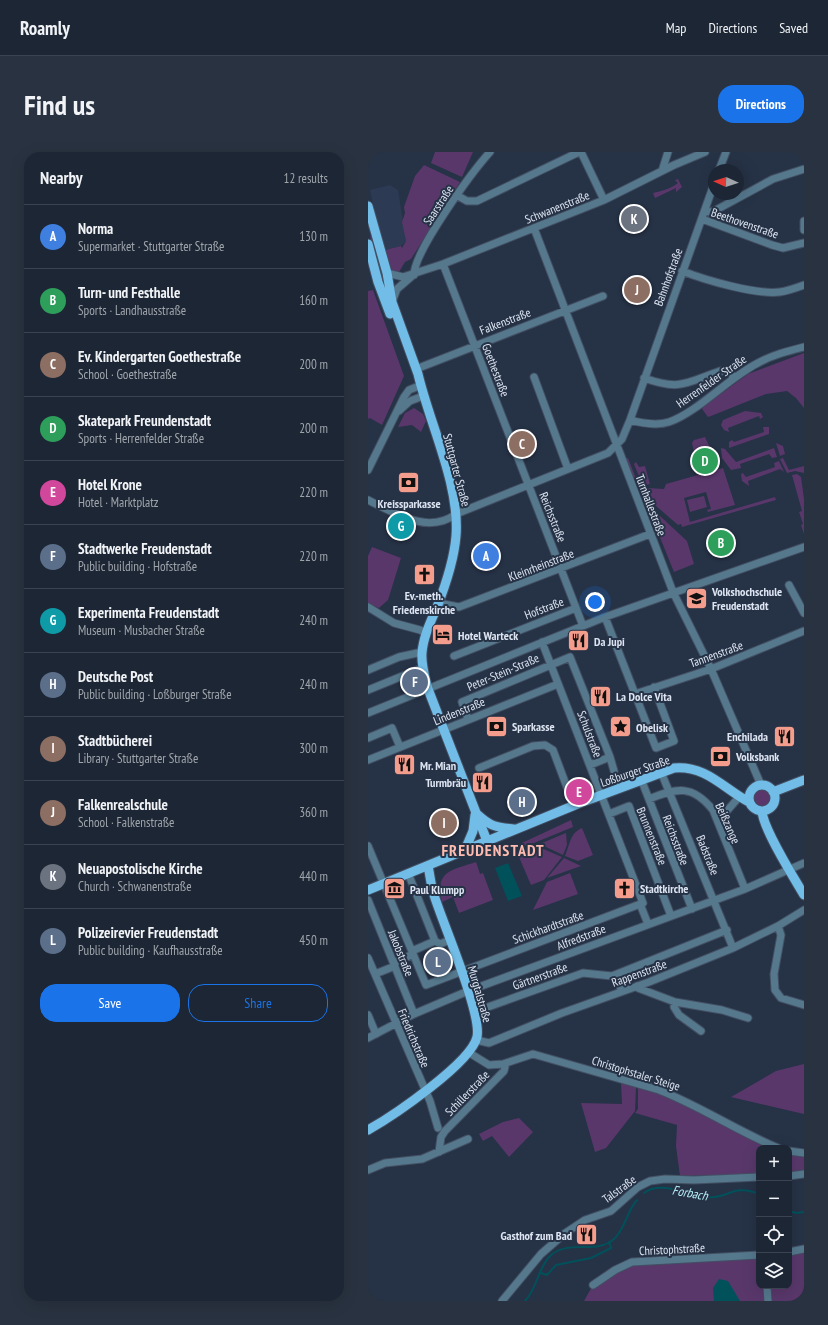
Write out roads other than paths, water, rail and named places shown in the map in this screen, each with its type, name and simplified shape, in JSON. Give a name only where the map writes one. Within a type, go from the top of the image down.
[{"type":"main road","name":"Stuttgarter Straße","points":[[368,206],[387,273],[392,302],[416,369],[419,386]]},
{"type":"main road","name":"Stuttgarter Straße","points":[[368,244],[378,282],[413,376],[423,396],[453,493],[456,514],[456,537],[451,567],[426,633],[422,652],[422,668],[428,689],[445,729],[487,841]]},
{"type":"main road","points":[[378,282],[382,284],[392,302]]},
{"type":"main road","name":"Loßburger Straße","points":[[368,890],[601,795],[619,784],[677,768],[695,770],[714,778],[749,802]]},
{"type":"main road","points":[[774,795],[768,787],[761,785],[752,790],[749,802],[754,808],[762,811],[771,807],[774,795],[804,780]]},
{"type":"main road","name":"Loßburger Straße","points":[[724,785],[746,791],[752,790]]},
{"type":"main road","points":[[774,795],[804,785]]},
{"type":"main road","name":"Stuttgarter Straße","points":[[475,811],[488,824],[496,828],[516,830]]},
{"type":"main road","name":"Stuttgarter Straße","points":[[465,850],[473,831],[475,811]]},
{"type":"main road","points":[[762,811],[764,821],[789,870],[804,895]]},
{"type":"main road","name":"Murgtalstraße","points":[[368,1130],[440,1081],[468,1052],[476,1040],[478,1028],[474,1012],[468,991],[433,894],[428,866]]},
{"type":"street","name":"Saarstraße","points":[[414,274],[415,262],[458,196],[490,152]]},
{"type":"street","points":[[458,196],[467,202],[477,201],[580,152],[604,200]]},
{"type":"street","points":[[662,171],[668,152]]},
{"type":"street","name":"Schwanenstraße","points":[[387,273],[403,277],[443,264],[604,200],[662,171],[705,152]]},
{"type":"street","points":[[721,164],[726,152]]},
{"type":"street","points":[[704,211],[710,212],[716,210],[773,179],[804,169]]},
{"type":"street","name":"Bahnhofstraße","points":[[616,447],[622,439],[630,420],[708,200]]},
{"type":"street","name":"Beethovenstraße","points":[[702,219],[783,248],[804,243]]},
{"type":"street","points":[[804,222],[804,230]]},
{"type":"street","name":"Turnhallestraße","points":[[534,228],[566,309],[616,447],[673,592],[711,669],[761,785]]},
{"type":"street","name":"Goethestraße","points":[[443,264],[528,484]]},
{"type":"street","points":[[682,271],[704,280],[751,290],[780,292],[804,285]]},
{"type":"street","name":"Schwanenstraße","points":[[392,302],[398,288],[414,274]]},
{"type":"street","name":"Falkenstraße","points":[[416,369],[566,309],[603,296]]},
{"type":"street","name":"Herrenfelder Straße","points":[[630,420],[649,424],[668,422],[684,415],[735,377],[757,363],[783,352],[804,347]]},
{"type":"street","points":[[644,378],[663,385],[673,386],[684,384],[720,371],[726,372],[735,377]]},
{"type":"street","points":[[534,377],[568,469]]},
{"type":"street","points":[[368,470],[406,393],[419,386]]},
{"type":"street","points":[[396,414],[410,401],[423,396]]},
{"type":"street","points":[[368,500],[422,523],[436,524],[449,520],[456,514],[528,484],[608,453],[616,447]]},
{"type":"street","name":"Reichsstraße","points":[[528,484],[583,626]]},
{"type":"street","name":"Kleinrheinstraße","points":[[438,603],[459,607],[562,569],[650,534]]},
{"type":"street","points":[[368,713],[605,617],[804,547]]},
{"type":"street","points":[[789,585],[804,613]]},
{"type":"street","points":[[368,607],[394,623],[426,633]]},
{"type":"street","name":"Hofstraße","points":[[454,656],[576,608]]},
{"type":"street","points":[[605,617],[656,748],[674,741],[654,687]]},
{"type":"street","name":"Tannenstraße","points":[[634,694],[711,669],[804,631]]},
{"type":"street","name":"Schulstraße","points":[[542,642],[642,903],[648,924]]},
{"type":"street","points":[[368,670],[399,657],[422,652]]},
{"type":"street","name":"Peter-Stein-Straße","points":[[468,719],[462,702],[570,657],[610,757]]},
{"type":"street","points":[[368,690],[422,668]]},
{"type":"street","name":"Lindenstraße","points":[[368,760],[558,684]]},
{"type":"street","points":[[368,738],[392,728],[400,747]]},
{"type":"street","points":[[479,768],[533,746],[545,745],[553,750],[574,806]]},
{"type":"street","points":[[590,765],[610,757],[614,771]]},
{"type":"street","name":"Badstraße","points":[[661,772],[727,930],[733,948]]},
{"type":"street","name":"Reichsstraße","points":[[641,779],[692,909]]},
{"type":"street","name":"Beißzange","points":[[649,799],[669,791],[685,790],[696,794],[705,800],[713,810],[718,821],[744,889]]},
{"type":"street","points":[[718,821],[740,796]]},
{"type":"street","name":"Brunnenstraße","points":[[608,814],[629,806],[671,916]]},
{"type":"street","points":[[368,846],[412,952]]},
{"type":"street","name":"Alfredstraße","points":[[368,1038],[414,1014],[468,991],[692,909],[744,889],[804,863]]},
{"type":"street","points":[[408,873],[435,941],[440,944],[450,940]]},
{"type":"street","name":"Jakobstraße","points":[[368,900],[414,1014]]},
{"type":"street","name":"Schickhardtstraße","points":[[412,952],[426,985],[642,903]]},
{"type":"street","name":"Rappenstraße","points":[[476,1040],[489,1043],[733,948],[778,926],[804,910]]},
{"type":"street","points":[[778,926],[781,935],[774,974],[775,990],[780,998],[804,1005]]},
{"type":"street","name":"Gärtnerstraße","points":[[474,1012],[583,972],[615,975],[727,930]]},
{"type":"street","points":[[368,979],[412,952],[435,941]]},
{"type":"street","name":"Friedrichstraße","points":[[368,958],[425,1092],[430,1100],[438,1128]]},
{"type":"street","points":[[615,975],[622,991]]},
{"type":"street","points":[[637,986],[638,988],[675,1002],[722,1010],[748,1018]]},
{"type":"street","points":[[675,1002],[674,1007],[679,1015],[701,1031]]},
{"type":"street","points":[[368,1015],[376,1034]]},
{"type":"street","name":"Schillerstraße","points":[[439,1152],[441,1137],[504,1071],[505,1067],[503,1064],[489,1066],[468,1052]]},
{"type":"street","name":"Christophstaler Steige","points":[[503,1064],[533,1054],[659,1090],[694,1105],[745,1134],[771,1145]]},
{"type":"street","points":[[368,1170],[385,1163],[422,1159],[468,1139]]},
{"type":"street","points":[[792,1151],[804,1152]]},
{"type":"street","points":[[368,1167],[377,1167]]},
{"type":"street","points":[[792,1176],[804,1174]]},
{"type":"street","name":"Talstraße","points":[[502,1301],[541,1254],[564,1234],[586,1220],[611,1211],[638,1187],[650,1181],[665,1179],[694,1180],[756,1177]]},
{"type":"street","points":[[792,1251],[804,1249]]},
{"type":"street","name":"Christophstraße","points":[[593,1285],[616,1270],[632,1262],[756,1255]]},
{"type":"street","points":[[767,1289],[768,1301]]},
{"type":"waterway","name":"Forbach","points":[[644,1193],[651,1189],[658,1188],[674,1189],[706,1197],[720,1196],[742,1190],[756,1193]]},
{"type":"waterway","name":"Forbach","points":[[525,1301],[532,1291],[543,1266],[550,1256],[565,1248],[591,1247],[607,1244],[618,1235],[637,1200]]},
{"type":"waterway","name":"Forbach","points":[[792,1212],[804,1212]]},
{"type":"waterway","points":[[541,1273],[547,1275],[556,1265],[591,1258],[611,1248],[609,1242]]},
{"type":"place","name":"Neuapostolische Kirche","points":[[634,219]]},
{"type":"place","name":"Falkenrealschule","points":[[637,290]]},
{"type":"place","name":"Ev. Kindergarten Goethestraße","points":[[522,444]]},
{"type":"place","name":"Skatepark Freundenstadt","points":[[705,461]]},
{"type":"place","name":"Kreissparkasse","points":[[409,482]]},
{"type":"place","name":"Experimenta Freudenstadt","points":[[401,526]]},
{"type":"place","name":"Turn- und Festhalle","points":[[721,543]]},
{"type":"place","name":"Norma","points":[[486,556]]},
{"type":"place","name":"Ev.-meth. Friedenskirche","points":[[424,574]]},
{"type":"place","name":"Volkshochschule Freudenstadt","points":[[696,598]]},
{"type":"place","name":"Hotel Warteck","points":[[442,635]]},
{"type":"place","name":"Da Jupi","points":[[578,641]]},
{"type":"place","name":"Stadtwerke Freudenstadt","points":[[415,682]]},
{"type":"place","name":"La Dolce Vita","points":[[600,696]]},
{"type":"place","name":"Sparkasse","points":[[496,726]]},
{"type":"place","name":"Obelisk","points":[[621,727]]},
{"type":"place","name":"Enchilada","points":[[784,736]]},
{"type":"place","name":"Volksbank","points":[[721,756]]},
{"type":"place","name":"Mr. Mian","points":[[405,765]]},
{"type":"place","name":"Turmbräu","points":[[482,782]]},
{"type":"place","name":"Hotel Krone","points":[[579,792]]},
{"type":"place","name":"Deutsche Post","points":[[522,802]]},
{"type":"place","name":"Stadtbücherei","points":[[444,823]]},
{"type":"place","name":"Stadtkirche","points":[[624,888]]},
{"type":"place","name":"Paul Klumpp","points":[[395,889]]},
{"type":"place","name":"Polizeirevier Freudenstadt","points":[[438,962]]},
{"type":"place","name":"Gasthof zum Bad","points":[[587,1235]]},
{"type":"district","name":"FREUDENSTADT","points":[[493,850]]}]
